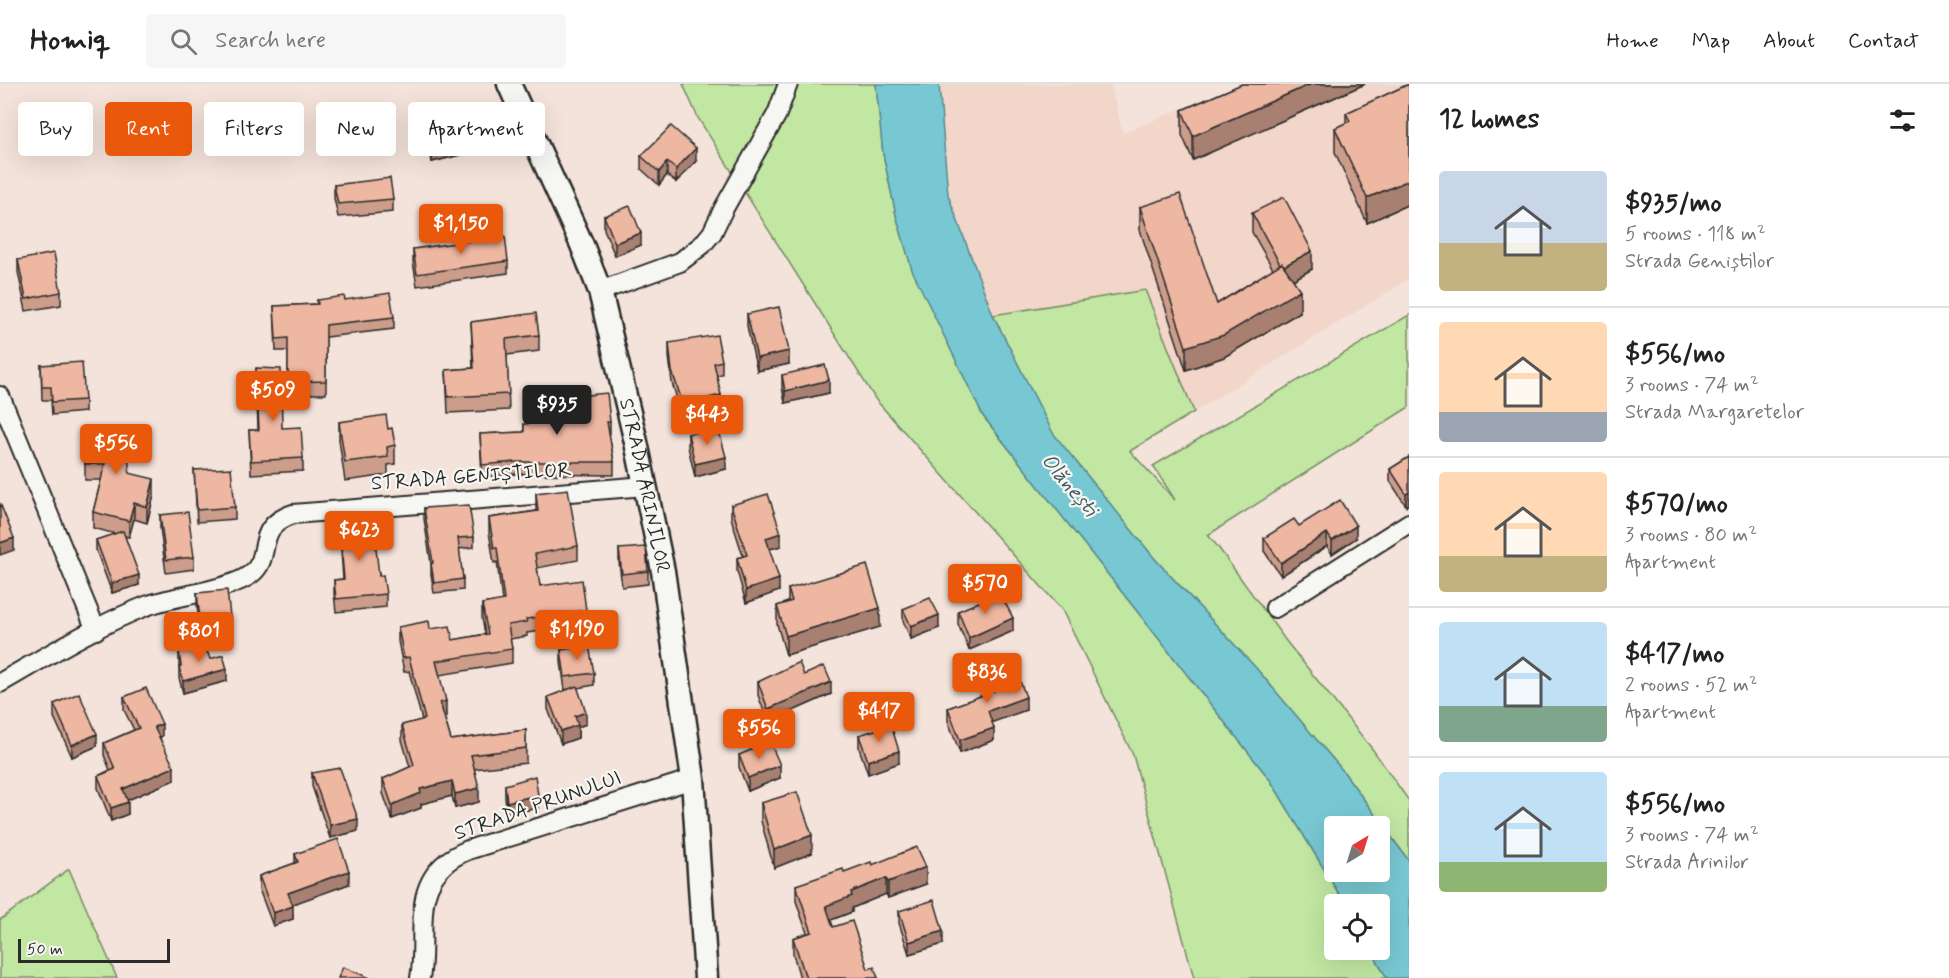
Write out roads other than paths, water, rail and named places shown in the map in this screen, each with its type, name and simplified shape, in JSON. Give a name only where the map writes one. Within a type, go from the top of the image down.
[{"type":"street","name":"STRADA ARINILOR","points":[[509,84],[577,234],[600,291],[646,486],[663,571],[693,779],[706,978]]},
{"type":"street","points":[[600,291],[680,262],[702,245],[712,233],[777,114],[788,84]]},
{"type":"street","points":[[0,396],[96,630]]},
{"type":"street","name":"STRADA GENIȘTILOR","points":[[0,683],[96,630],[147,606],[238,581],[252,573],[261,559],[271,526],[280,518],[293,514],[646,486]]},
{"type":"street","points":[[1275,608],[1409,523]]},
{"type":"street","name":"STRADA PRUNULUI","points":[[420,978],[423,903],[432,881],[446,862],[468,850],[693,779]]},
{"type":"water","name":"Olănești","points":[[876,84],[939,84],[948,195],[993,315],[1053,433],[1155,559],[1256,668],[1343,771],[1376,816],[1324,816],[1324,869],[1271,781],[983,416],[912,270],[896,215],[883,154]]},
{"type":"water","points":[[1390,835],[1409,861],[1409,978],[1387,978],[1377,960],[1390,960],[1390,894],[1339,894],[1332,882],[1390,882]]}]
